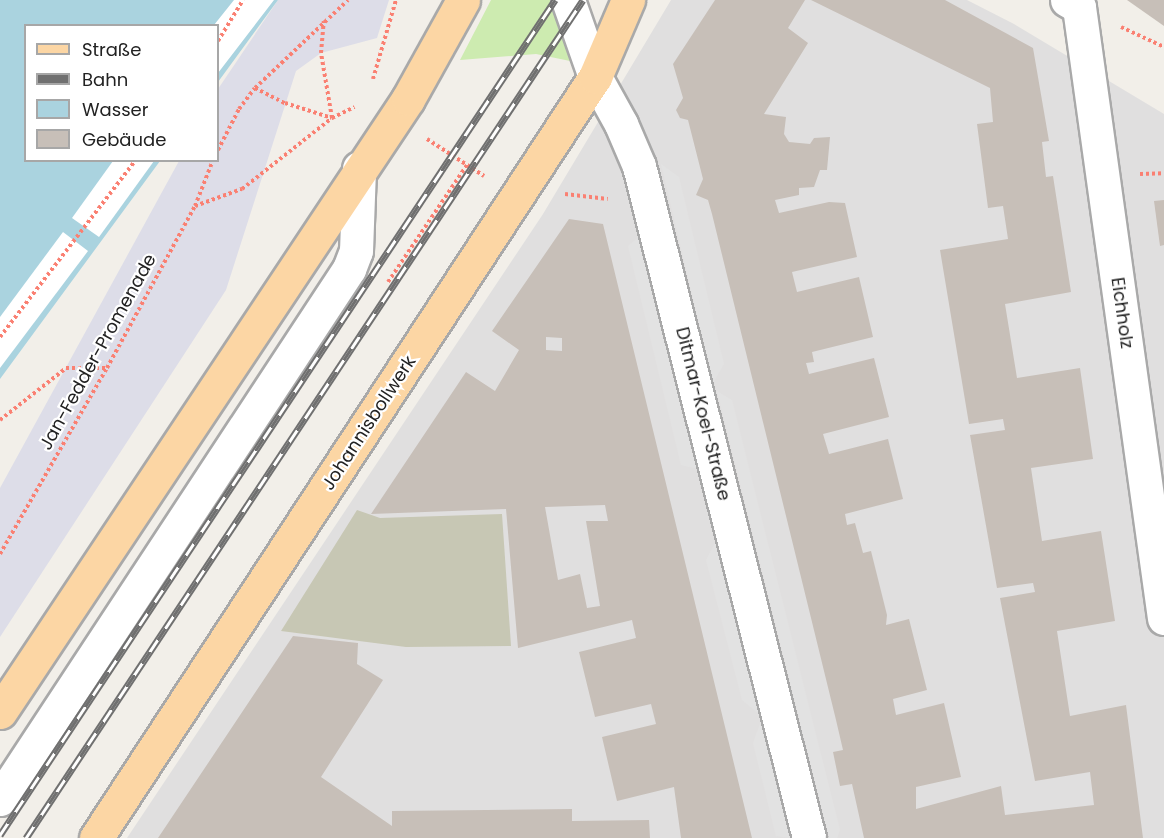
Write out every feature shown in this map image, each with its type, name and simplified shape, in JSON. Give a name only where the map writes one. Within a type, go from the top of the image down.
[{"type":"main road","points":[[0,712],[429,64],[463,0]]},
{"type":"main road","name":"Johannisbollwerk","points":[[96,838],[595,77],[628,0]]},
{"type":"street","name":"Ditmar-Koel-Straße","points":[[567,0],[595,77],[621,124],[639,166],[656,225],[809,838]]},
{"type":"street","name":"Eichholz","points":[[1073,4],[1164,618]]},
{"type":"street","points":[[0,799],[348,269],[356,251],[359,168]]},
{"type":"path","points":[[219,39],[243,0]]},
{"type":"path","points":[[219,148],[239,109],[255,88],[348,0]]},
{"type":"path","points":[[376,59],[396,0]]},
{"type":"path","points":[[324,21],[321,53],[332,117]]},
{"type":"path","points":[[255,88],[285,103],[332,117]]},
{"type":"path","points":[[195,206],[242,189],[332,117],[360,105]]},
{"type":"path","points":[[0,337],[94,219],[135,162]]},
{"type":"path","name":"Jan-Fedder-Promenade","points":[[0,554],[107,368],[195,206],[212,162]]},
{"type":"path","points":[[516,198],[579,193],[610,199],[656,225]]},
{"type":"path","points":[[0,420],[66,368],[107,368]]},
{"type":"shaded area","points":[[278,0],[389,0],[377,38],[321,53],[296,71],[226,290],[0,637],[0,488],[178,162],[219,162],[219,88]]},
{"type":"shaded area","points":[[671,0],[967,0],[1014,24],[1164,114],[1164,838],[127,838],[543,214]]},
{"type":"shaded area","points":[[661,164],[679,177],[724,364],[713,383]]},
{"type":"shaded area","points":[[639,237],[698,469],[681,465],[628,246]]},
{"type":"shaded area","points":[[717,391],[732,400],[840,830],[837,838],[829,838]]},
{"type":"shaded area","points":[[357,510],[380,518],[502,514],[511,646],[406,647],[281,631]]},
{"type":"shaded area","points":[[717,539],[759,714],[742,700],[706,560]]},
{"type":"shaded area","points":[[761,721],[790,838],[776,836],[753,743]]},
{"type":"green space","points":[[491,0],[553,0],[575,62],[536,54],[460,60]]},
{"type":"water","points":[[0,0],[278,0],[219,81],[219,24],[24,24],[24,162],[159,162],[0,379]]},
{"type":"pier","points":[[234,0],[274,0],[219,72],[219,24],[215,24]]},
{"type":"pier","points":[[112,162],[153,162],[99,237],[72,218]]},
{"type":"pier","points":[[63,232],[88,251],[0,368],[0,317]]},
{"type":"building","points":[[715,0],[805,0],[788,28],[808,43],[764,114],[786,117],[784,134],[789,142],[810,144],[814,138],[830,137],[827,170],[820,170],[814,187],[799,188],[799,195],[775,200],[779,213],[829,202],[845,203],[857,257],[792,272],[797,292],[859,277],[873,337],[812,352],[814,362],[806,363],[809,374],[874,358],[889,417],[823,434],[829,454],[888,439],[903,499],[845,514],[847,525],[855,523],[863,553],[871,551],[887,615],[886,625],[909,619],[927,690],[893,699],[896,715],[944,703],[961,777],[916,787],[916,809],[1001,786],[1005,815],[1094,805],[1090,772],[1035,781],[1000,598],[1035,592],[1033,583],[997,588],[970,435],[1005,430],[1003,419],[969,424],[940,250],[1008,239],[1003,206],[988,208],[977,124],[993,122],[990,88],[811,0],[945,0],[1033,48],[1049,141],[1042,142],[1046,177],[1053,176],[1071,292],[1005,304],[1017,378],[1080,368],[1093,459],[1031,468],[1042,541],[1101,531],[1115,621],[1057,631],[1070,716],[1126,705],[1143,838],[864,838],[852,784],[840,786],[833,752],[843,750],[836,720],[712,214],[708,200],[696,195],[703,179],[688,120],[680,118],[676,110],[683,98],[673,64]]},
{"type":"building","points":[[1127,0],[1164,0],[1164,26]]},
{"type":"building","points":[[1164,200],[1164,245],[1160,246],[1154,201]]},
{"type":"building","points":[[569,219],[603,224],[752,838],[681,838],[674,787],[617,801],[602,737],[656,724],[651,704],[595,717],[579,652],[636,638],[632,620],[518,648],[506,509],[371,514],[466,372],[495,391],[519,350],[492,331]],"holes":[[[546,337],[562,338],[562,351],[546,350]],[[605,505],[608,521],[586,521],[600,606],[587,608],[580,574],[558,580],[545,507]]]},
{"type":"building","points":[[293,636],[358,643],[357,664],[383,680],[321,777],[392,826],[392,811],[572,809],[572,821],[649,820],[650,838],[158,838]]},
{"type":"railway","points":[[0,835],[555,0]]},
{"type":"railway","points":[[26,838],[583,0]]}]
